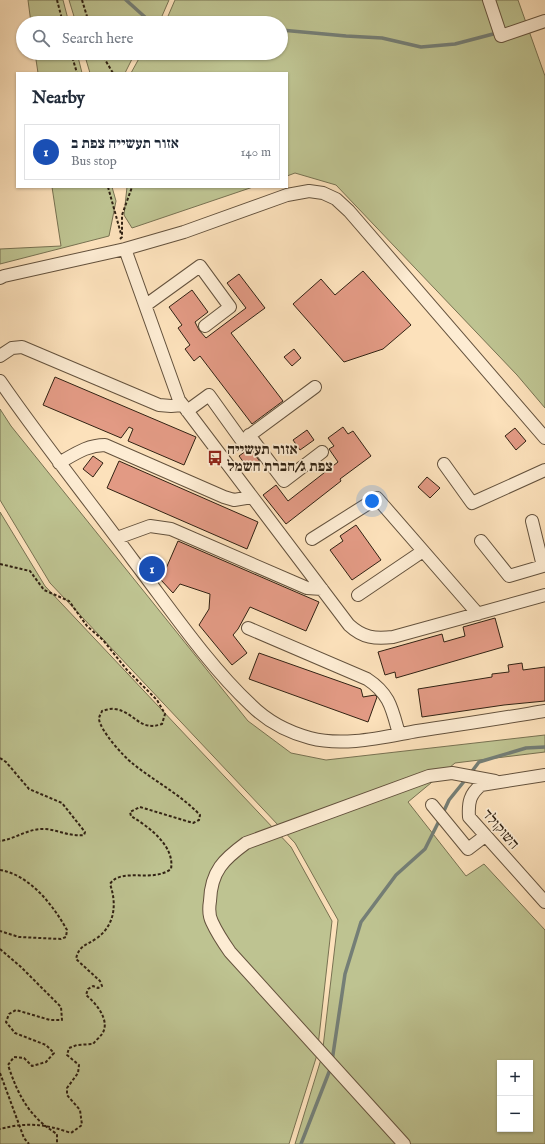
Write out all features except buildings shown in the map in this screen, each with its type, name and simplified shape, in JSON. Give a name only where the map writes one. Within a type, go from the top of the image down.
[{"type":"street","points":[[489,0],[502,36],[545,21]]},
{"type":"street","points":[[0,278],[121,245],[213,223],[287,196],[310,192],[323,193],[336,200],[349,211],[545,438]]},
{"type":"street","points":[[121,245],[146,305],[172,384],[185,408],[349,625],[358,633],[378,639],[478,614],[545,595]]},
{"type":"street","points":[[146,305],[200,266],[230,307],[205,326]]},
{"type":"street","points":[[0,356],[12,348],[22,347],[159,405],[185,408],[209,395],[242,441],[315,387]]},
{"type":"street","points":[[0,380],[40,438],[118,538],[185,628],[228,681],[251,705],[269,720],[287,730],[310,738],[330,741],[399,734],[545,711]]},
{"type":"street","points":[[249,435],[284,481],[322,452]]},
{"type":"street","points":[[60,463],[82,449],[94,445],[105,445],[224,498],[234,500],[252,497]]},
{"type":"street","points":[[444,464],[472,502],[545,470]]},
{"type":"street","points":[[312,539],[377,498],[478,614]]},
{"type":"street","points":[[481,541],[508,576],[544,568],[532,521]]},
{"type":"street","points":[[118,538],[150,526],[171,529],[306,588],[322,589]]},
{"type":"street","points":[[358,595],[423,551]]},
{"type":"street","points":[[248,628],[367,679],[378,686],[387,697],[399,734]]},
{"type":"street","points":[[404,1144],[230,952],[211,921],[209,908],[210,890],[214,874],[227,857],[246,843],[429,776],[452,773],[495,781]]},
{"type":"street","name":"השוקולד","points":[[545,775],[495,781],[481,785],[474,790],[469,802],[469,817],[545,902]]},
{"type":"street","points":[[432,805],[468,849],[485,836]]},
{"type":"path","points":[[57,0],[61,16]]},
{"type":"path","points":[[82,0],[87,16]]},
{"type":"path","points":[[73,60],[77,72]]},
{"type":"path","points":[[105,60],[112,72]]},
{"type":"path","points":[[108,188],[122,237],[121,245]]},
{"type":"path","points":[[121,245],[122,216],[132,188]]},
{"type":"path","points":[[0,564],[30,571],[44,590],[69,601],[87,626],[103,640],[127,670],[157,700],[165,714],[162,724],[154,727],[146,726],[122,711],[114,708],[102,711],[99,717],[100,724],[108,736],[131,763],[164,786],[200,815],[199,820],[193,823],[140,806],[130,812],[131,816],[154,832],[164,845],[172,859],[171,870],[166,874],[154,876],[120,876],[114,878],[110,884],[115,898],[113,916],[97,938],[80,947],[76,959],[100,981],[102,986],[98,988],[93,986],[88,989],[86,995],[99,1009],[104,1018],[103,1034],[93,1044],[76,1045],[68,1048],[67,1055],[79,1065],[78,1073],[66,1088],[68,1095],[80,1110],[82,1125],[70,1133],[41,1124],[0,1129]]},
{"type":"path","points":[[0,758],[6,762],[29,789],[62,802],[85,832],[84,835],[76,836],[44,828],[31,829],[0,842]]},
{"type":"path","points":[[0,870],[8,872],[29,882],[59,916],[68,930],[66,937],[61,939],[19,937],[0,931]]},
{"type":"path","points":[[0,950],[21,967],[61,1007],[62,1020],[50,1020],[16,1010],[9,1014],[6,1022],[15,1033],[46,1045],[54,1053],[46,1062],[32,1066],[24,1058],[14,1057],[8,1065],[13,1080],[29,1110],[41,1124],[57,1134],[57,1144]]},
{"type":"path","points":[[0,1073],[24,1138],[29,1144]]},
{"type":"green space","points":[[28,0],[63,0],[67,16],[30,16]]},
{"type":"green space","points":[[69,0],[169,0],[162,16],[74,16]]},
{"type":"green space","points":[[175,0],[518,0],[545,76],[545,408],[517,375],[336,185],[295,173],[288,176],[288,72],[132,72],[138,60],[288,60],[288,16],[168,16]]},
{"type":"green space","points":[[36,60],[79,60],[82,72],[38,72]]},
{"type":"green space","points":[[86,60],[132,60],[126,72],[90,72]]},
{"type":"green space","points":[[52,188],[112,188],[116,201],[109,236],[0,264],[0,249],[61,246]]},
{"type":"green space","points":[[127,188],[250,188],[132,228],[124,215]]},
{"type":"green space","points":[[0,409],[11,426],[248,721],[291,753],[326,760],[545,735],[545,752],[455,763],[408,802],[466,876],[484,864],[545,930],[545,1144],[295,1144],[322,1056],[338,920],[295,843],[50,583],[0,500]]},
{"type":"green space","points":[[0,512],[45,586],[291,847],[332,921],[317,1055],[289,1144],[0,1144]]},
{"type":"waterway","points":[[126,0],[144,16]]},
{"type":"waterway","points":[[288,31],[382,38],[421,47],[455,44],[497,33]]},
{"type":"waterway","points":[[470,774],[479,762],[526,748],[545,747]]},
{"type":"waterway","points":[[443,813],[449,800],[466,779]]},
{"type":"waterway","points":[[332,1061],[345,974],[361,922],[396,875],[425,849],[440,819]]},
{"type":"waterway","points":[[301,1144],[331,1067]]},
{"type":"place","name":"אזור תעשייה צפת ג/חברת חשמל","points":[[215,458]]},
{"type":"place","name":"אזור תעשייה צפת ב","points":[[152,569]]}]
